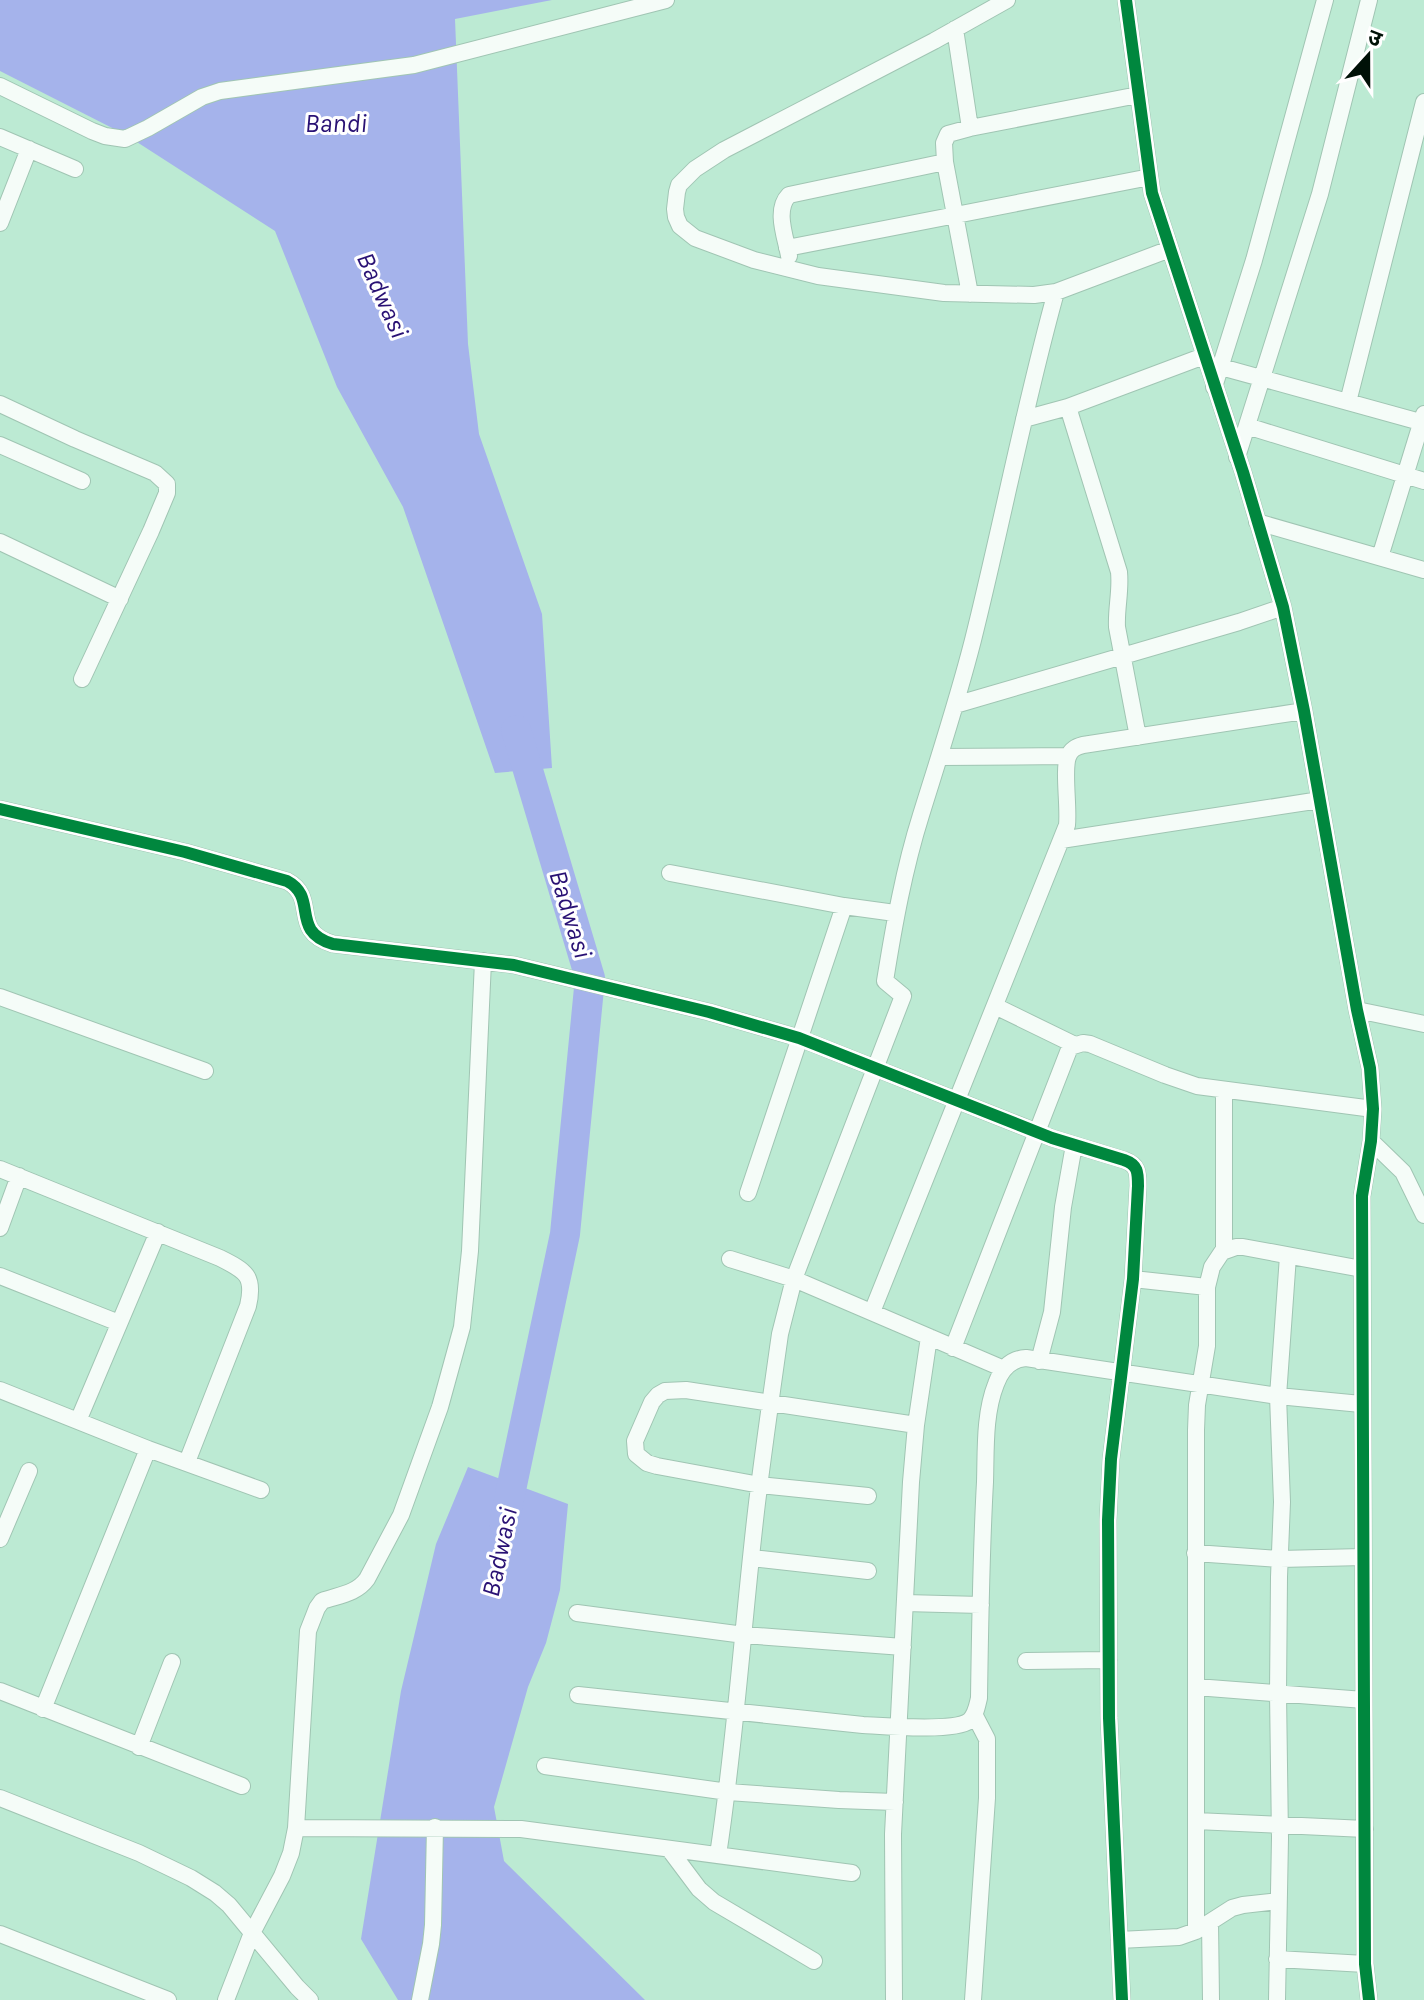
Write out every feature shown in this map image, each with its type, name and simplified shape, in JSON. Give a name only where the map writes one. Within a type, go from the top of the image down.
[{"type":"street","points":[[0,86],[92,131],[125,139],[202,97],[220,91],[414,65],[666,0]]},
{"type":"street","points":[[1007,0],[724,150],[695,169],[679,185],[675,199],[680,226],[695,238],[754,260],[818,276],[944,293],[1034,295],[1056,292],[1170,249]]},
{"type":"street","points":[[1126,0],[1152,193],[1283,607],[1370,1068],[1373,1109],[1362,1196],[1361,1404],[1365,1964],[1369,2000]]},
{"type":"street","points":[[1214,387],[1254,260],[1325,0]]},
{"type":"street","points":[[1237,457],[1320,194],[1369,0]]},
{"type":"street","points":[[955,29],[970,128]]},
{"type":"street","points":[[970,294],[945,162],[944,143],[948,134],[1138,95]]},
{"type":"street","points":[[1348,402],[1424,102]]},
{"type":"street","points":[[0,137],[75,169]]},
{"type":"street","points":[[0,223],[29,149]]},
{"type":"street","points":[[791,269],[782,206],[789,195],[945,162]]},
{"type":"street","points":[[787,248],[1150,177]]},
{"type":"street","points":[[718,1855],[728,1792],[760,1485],[780,1334],[794,1279],[903,996],[885,981],[895,913],[973,641],[1034,371],[1056,292]]},
{"type":"street","points":[[1024,419],[1068,407],[1204,356]]},
{"type":"street","points":[[1221,367],[1423,420],[1380,557]]},
{"type":"street","points":[[0,404],[155,473],[167,484],[167,493],[82,679]]},
{"type":"street","points":[[1068,407],[1119,572],[1121,587],[1116,620],[1138,737]]},
{"type":"street","points":[[1247,426],[1424,481]]},
{"type":"street","points":[[0,445],[82,481]]},
{"type":"street","points":[[1257,522],[1424,570]]},
{"type":"street","points":[[0,542],[120,599]]},
{"type":"street","points":[[955,705],[1283,607]]},
{"type":"street","points":[[872,1312],[1061,840],[1069,812],[1068,756],[1077,746],[1304,711]]},
{"type":"street","points":[[940,757],[1068,756]]},
{"type":"street","points":[[1061,840],[1320,800]]},
{"type":"street","points":[[0,809],[185,852],[287,881],[299,890],[307,924],[322,941],[514,965],[671,1003],[799,1038],[1037,1133],[1131,1162],[1138,1171],[1133,1279],[1111,1459],[1108,1520],[1109,1718],[1122,2000]]},
{"type":"street","points":[[670,873],[895,913]]},
{"type":"street","points":[[748,1193],[844,906]]},
{"type":"street","points":[[226,2000],[252,1933],[291,1853],[296,1828],[308,1631],[322,1601],[361,1587],[401,1515],[440,1407],[462,1327],[470,1251],[483,961]]},
{"type":"street","points":[[0,997],[205,1071]]},
{"type":"street","points":[[995,1006],[1075,1045],[1090,1044],[1182,1082],[1373,1109]]},
{"type":"street","points":[[1357,1010],[1424,1024]]},
{"type":"street","points":[[953,1348],[1067,1051],[1075,1045]]},
{"type":"street","points":[[1211,2000],[1196,1821],[1196,1430],[1207,1346],[1207,1287],[1212,1267],[1224,1249],[1224,1090]]},
{"type":"street","points":[[1371,1141],[1403,1172],[1424,1215]]},
{"type":"street","points":[[1039,1361],[1052,1312],[1063,1207],[1074,1145]]},
{"type":"street","points":[[0,1169],[158,1232],[245,1272],[250,1280],[248,1306],[187,1462]]},
{"type":"street","points":[[0,1228],[19,1176]]},
{"type":"street","points":[[78,1421],[158,1232]]},
{"type":"street","points":[[1222,1252],[1243,1247],[1362,1269]]},
{"type":"street","points":[[1277,2000],[1282,1473],[1278,1396],[1288,1256]]},
{"type":"street","points":[[730,1259],[794,1279],[1004,1369]]},
{"type":"street","points":[[0,1276],[119,1323]]},
{"type":"street","points":[[1133,1279],[1207,1287]]},
{"type":"street","points":[[894,2000],[893,1834],[905,1603],[916,1425],[929,1337]]},
{"type":"street","points":[[578,1695],[899,1727],[954,1726],[967,1722],[974,1714],[979,1698],[990,1405],[1004,1369],[1020,1359],[1278,1396],[1361,1404]]},
{"type":"street","points":[[0,1390],[261,1490]]},
{"type":"street","points":[[868,1496],[760,1485],[647,1463],[636,1454],[635,1441],[652,1402],[665,1391],[686,1390],[916,1425]]},
{"type":"street","points":[[43,1709],[148,1449]]},
{"type":"street","points":[[0,1539],[29,1471]]},
{"type":"street","points":[[1195,1553],[1280,1559],[1363,1557]]},
{"type":"street","points":[[752,1558],[868,1571]]},
{"type":"street","points":[[905,1603],[981,1605]]},
{"type":"street","points":[[577,1613],[744,1635],[903,1647]]},
{"type":"street","points":[[1026,1661],[1109,1660]]},
{"type":"street","points":[[139,1747],[172,1662]]},
{"type":"street","points":[[1196,1687],[1364,1700]]},
{"type":"street","points":[[0,1691],[242,1786]]},
{"type":"street","points":[[973,2000],[987,1798],[987,1739],[974,1714]]},
{"type":"street","points":[[545,1766],[728,1792],[895,1802]]},
{"type":"street","points":[[0,1798],[139,1853],[215,1893],[229,1905],[310,2000]]},
{"type":"street","points":[[1196,1821],[1365,1829]]},
{"type":"street","points":[[296,1828],[521,1829],[852,1873]]},
{"type":"street","points":[[420,2000],[432,1935],[440,1828]]},
{"type":"street","points":[[669,1849],[699,1889],[714,1902],[814,1961]]},
{"type":"street","points":[[1119,1940],[1179,1937],[1243,1905],[1278,1901]]},
{"type":"street","points":[[0,1934],[168,2000]]},
{"type":"street","points":[[1277,1959],[1365,1964]]},
{"type":"water","name":"Bandi","points":[[0,0],[552,0],[455,19],[468,344],[479,434],[542,614],[552,768],[495,773],[403,507],[337,387],[275,231],[126,135],[0,71]]},
{"type":"water","points":[[468,1467],[568,1504],[560,1590],[494,1807],[504,1861],[645,2000],[398,2000],[361,1939],[401,1691],[436,1544]]},
{"type":"waterway","name":"Badwasi","points":[[504,1523],[565,1234],[590,978],[516,730]]},
{"type":"cycle path","points":[[1126,0],[1152,193],[1243,472],[1283,607],[1370,1068],[1373,1109],[1362,1196],[1365,1964],[1369,2000]]},
{"type":"cycle path","points":[[0,809],[185,852],[287,881],[302,896],[312,931],[333,944],[514,965],[709,1012],[799,1038],[1052,1138],[1124,1160],[1135,1167],[1138,1186],[1133,1279],[1111,1459],[1108,1520],[1109,1718],[1122,2000]]}]
